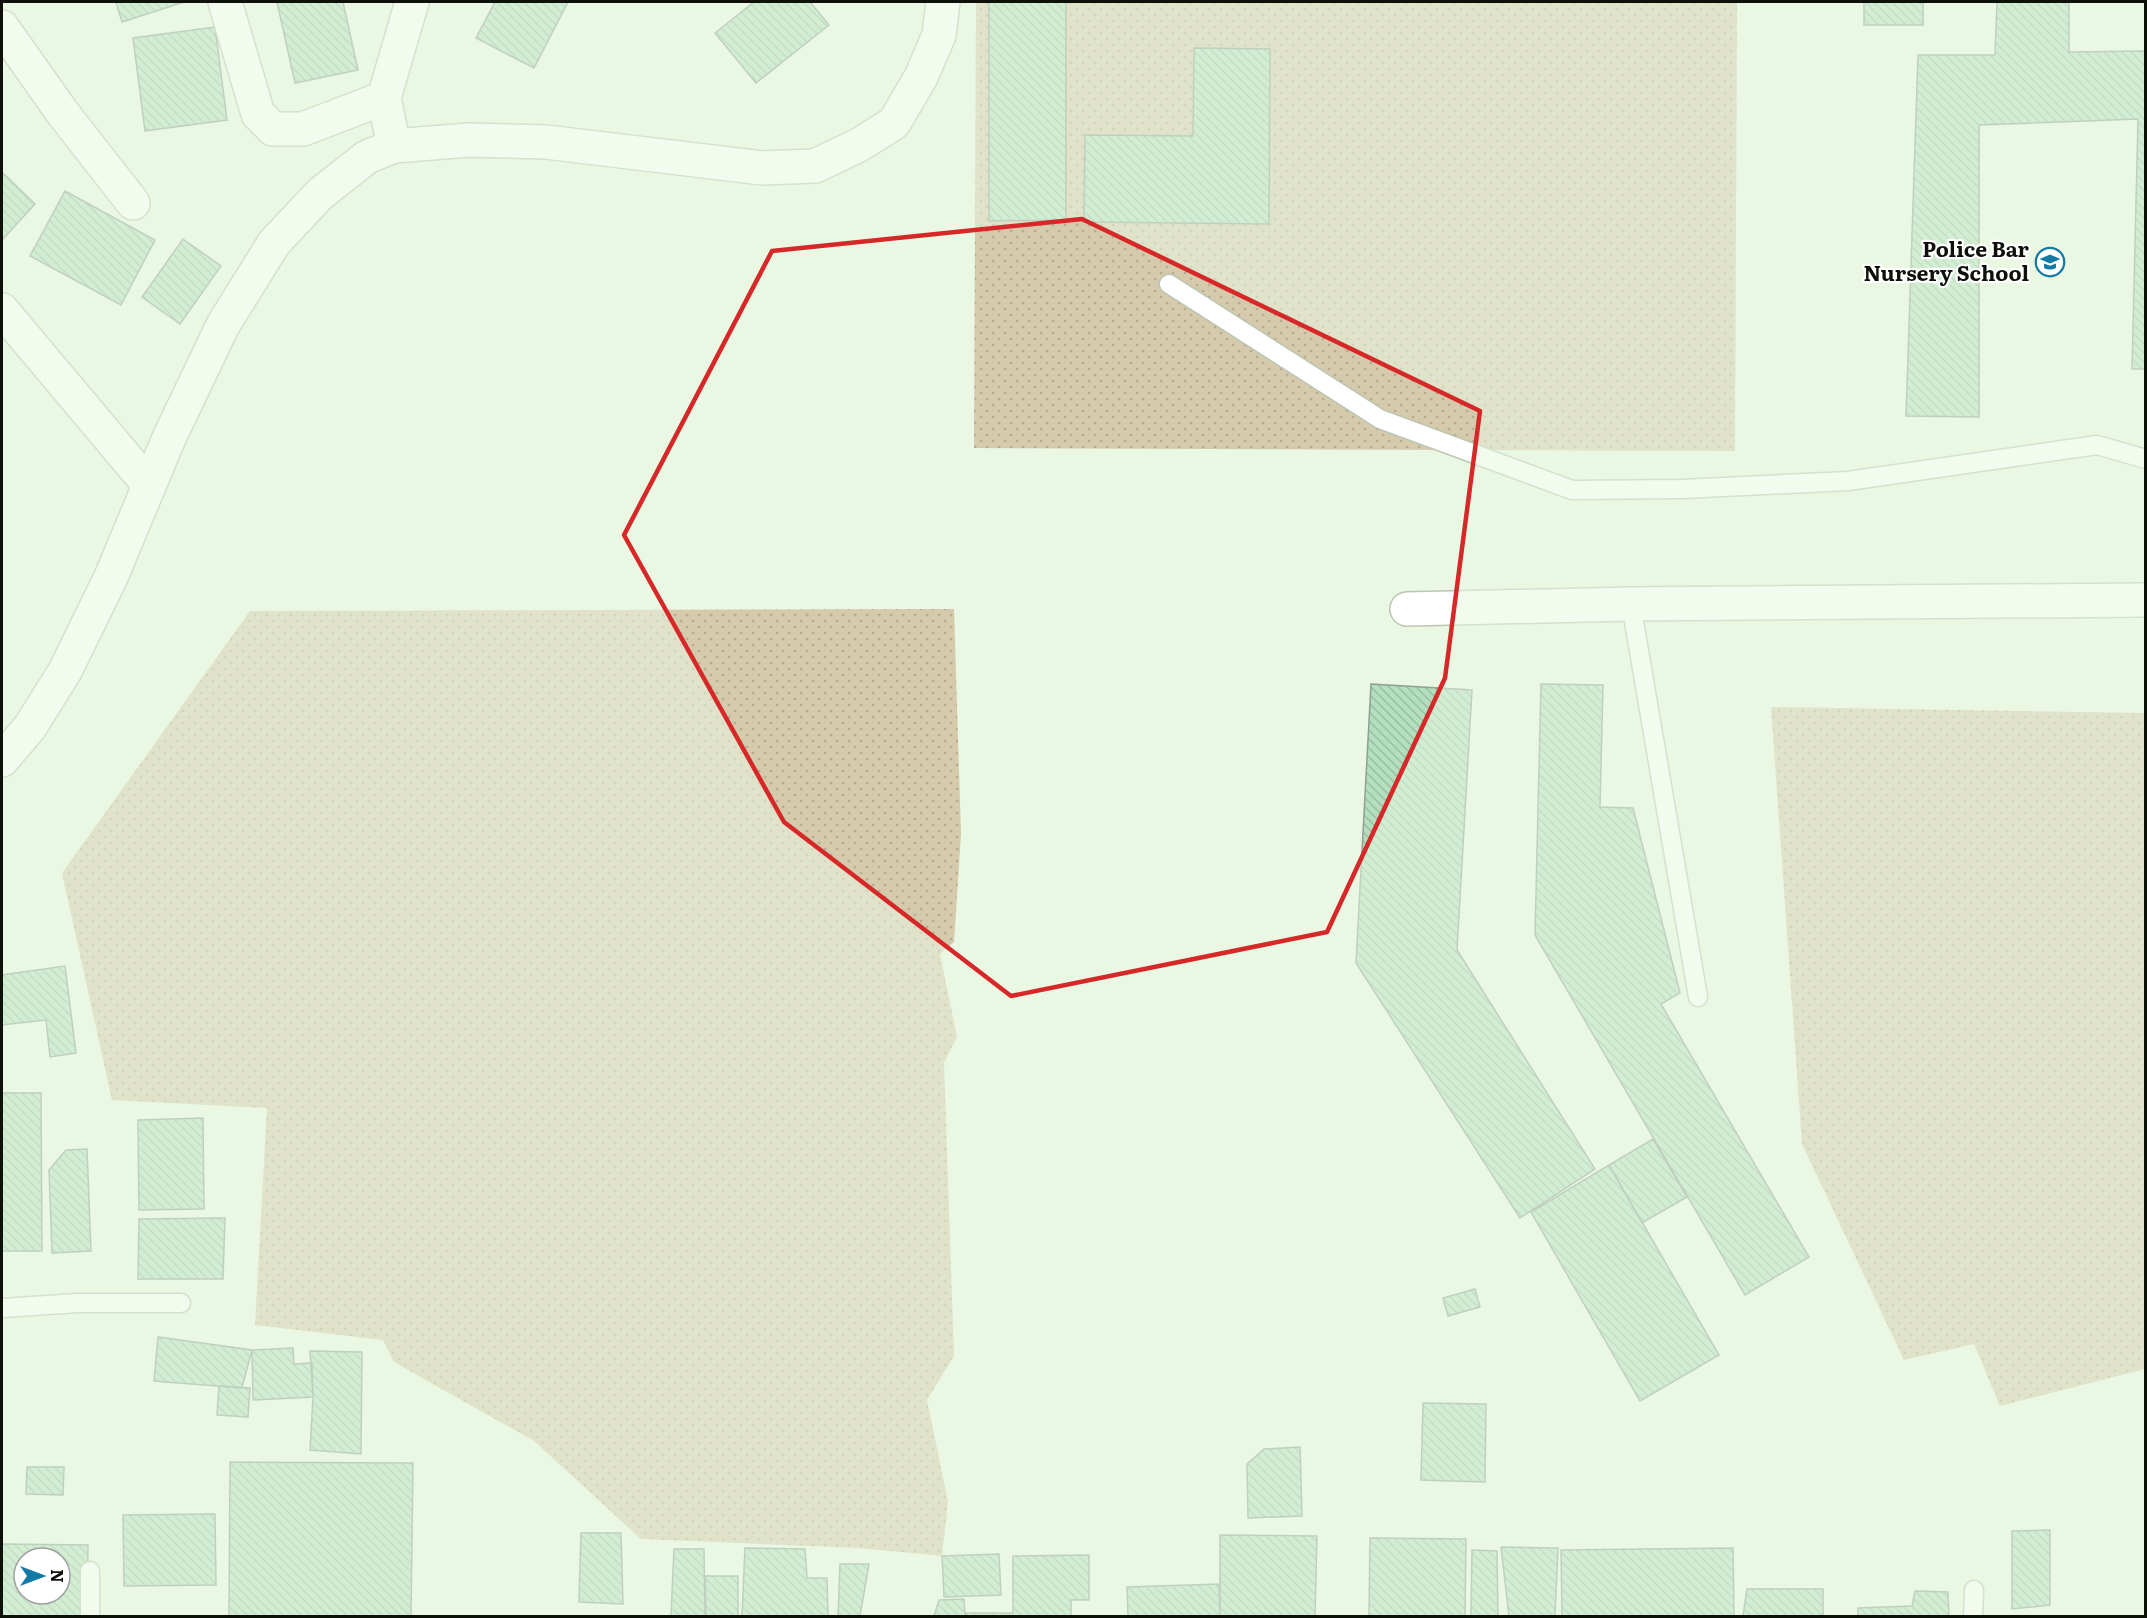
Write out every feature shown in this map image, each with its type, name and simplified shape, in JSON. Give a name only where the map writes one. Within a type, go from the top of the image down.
[{"type":"street","points":[[225,2],[258,114],[273,129],[303,129],[384,98]]},
{"type":"street","points":[[394,146],[384,98],[412,2]]},
{"type":"street","points":[[2,760],[30,727],[65,671],[111,577],[149,485],[223,325],[274,243],[320,194],[367,157],[394,146],[469,140],[546,142],[762,168],[815,166],[860,145],[894,123],[921,77],[939,35],[943,2]]},
{"type":"street","points":[[2,27],[62,112],[133,203]]},
{"type":"street","points":[[2,310],[149,485]]},
{"type":"street","points":[[1407,609],[1631,604],[2145,600]]},
{"type":"lane","points":[[1169,284],[1380,419],[1572,490],[1682,489],[1848,481],[2097,445],[2145,459]]},
{"type":"lane","points":[[1631,604],[1698,997]]},
{"type":"lane","points":[[2,1308],[78,1303],[181,1303]]},
{"type":"lane","points":[[90,1571],[90,1617]]},
{"type":"lane","points":[[1973,1617],[1974,1590]]},
{"type":"highlighted area","points":[[1082,219],[1480,411],[1445,678],[1327,932],[1011,996],[784,822],[624,535],[772,251]]},
{"type":"shaded area","points":[[976,2],[1737,2],[1735,451],[974,448]]},
{"type":"shaded area","points":[[954,609],[961,834],[954,942],[940,954],[957,1037],[944,1063],[954,1356],[927,1400],[948,1502],[942,1556],[859,1548],[641,1539],[534,1441],[394,1362],[383,1340],[255,1325],[267,1108],[112,1100],[62,873],[250,611]]},
{"type":"shaded area","points":[[1771,707],[2145,713],[2145,1369],[2000,1406],[1974,1344],[1904,1360],[1802,1144]]},
{"type":"building","points":[[116,2],[184,2],[122,22]]},
{"type":"building","points":[[277,2],[343,2],[358,70],[295,83]]},
{"type":"building","points":[[495,2],[568,2],[534,68],[476,38]]},
{"type":"building","points":[[754,2],[810,2],[829,25],[756,83],[715,33]]},
{"type":"building","points":[[989,2],[1066,2],[1066,220],[989,221]]},
{"type":"building","points":[[1864,2],[1923,2],[1923,25],[1864,25]]},
{"type":"building","points":[[1997,2],[2069,2],[2069,52],[2146,51],[2146,369],[2132,369],[2138,119],[1979,125],[1979,417],[1906,416],[1918,55],[1995,55]]},
{"type":"building","points":[[215,27],[227,120],[145,131],[133,38]]},
{"type":"building","points":[[1194,48],[1270,49],[1269,224],[1084,222],[1085,135],[1193,136]]},
{"type":"building","points":[[2,172],[35,204],[2,240]]},
{"type":"building","points":[[65,191],[155,240],[121,305],[30,256]]},
{"type":"building","points":[[183,239],[221,266],[180,324],[142,297]]},
{"type":"building","points":[[1371,684],[1472,690],[1457,950],[1595,1169],[1520,1218],[1356,963]]},
{"type":"building","points":[[1541,684],[1603,685],[1600,807],[1633,808],[1680,993],[1661,1004],[1809,1257],[1745,1295],[1535,935]]},
{"type":"building","points":[[65,966],[76,1053],[50,1057],[46,1020],[2,1025],[2,975]]},
{"type":"building","points":[[2,1093],[41,1093],[42,1251],[2,1251]]},
{"type":"building","points":[[203,1118],[204,1209],[139,1210],[138,1120]]},
{"type":"building","points":[[1653,1139],[1687,1197],[1642,1223],[1609,1165]]},
{"type":"building","points":[[87,1149],[91,1251],[52,1253],[49,1170],[66,1150]]},
{"type":"building","points":[[1609,1165],[1719,1355],[1640,1401],[1531,1212]]},
{"type":"building","points":[[225,1218],[223,1279],[138,1279],[139,1219]]},
{"type":"building","points":[[1475,1289],[1480,1307],[1448,1316],[1443,1298]]},
{"type":"building","points":[[158,1337],[252,1350],[242,1388],[154,1381]]},
{"type":"building","points":[[293,1348],[294,1364],[312,1363],[313,1397],[253,1400],[252,1350]]},
{"type":"building","points":[[310,1351],[362,1352],[361,1454],[310,1450],[313,1397]]},
{"type":"building","points":[[219,1386],[250,1388],[248,1417],[217,1415]]},
{"type":"building","points":[[1423,1403],[1486,1404],[1485,1482],[1421,1480]]},
{"type":"building","points":[[1300,1447],[1302,1516],[1248,1518],[1247,1464],[1264,1449]]},
{"type":"building","points":[[230,1462],[413,1463],[411,1616],[229,1616]]},
{"type":"building","points":[[27,1467],[64,1467],[63,1495],[26,1494]]},
{"type":"building","points":[[215,1514],[216,1585],[124,1586],[123,1515]]},
{"type":"building","points":[[2050,1530],[2050,1605],[2012,1609],[2012,1531]]},
{"type":"building","points":[[581,1533],[621,1533],[623,1604],[579,1602]]},
{"type":"building","points":[[1220,1535],[1317,1536],[1315,1616],[1220,1616]]},
{"type":"building","points":[[1370,1538],[1466,1539],[1465,1616],[1369,1616]]},
{"type":"building","points":[[2,1544],[88,1545],[87,1616],[2,1616]]},
{"type":"building","points":[[1501,1547],[1558,1548],[1555,1616],[1509,1616]]},
{"type":"building","points":[[745,1548],[805,1549],[807,1578],[827,1578],[828,1616],[742,1616]]},
{"type":"building","points":[[1733,1548],[1734,1616],[1562,1616],[1561,1550]]},
{"type":"building","points":[[674,1549],[704,1549],[705,1616],[671,1616]]},
{"type":"building","points":[[1472,1550],[1497,1551],[1498,1616],[1471,1616]]},
{"type":"building","points":[[999,1554],[1001,1595],[944,1597],[942,1556]]},
{"type":"building","points":[[1089,1555],[1089,1600],[1071,1600],[1071,1616],[966,1616],[966,1613],[1013,1613],[1013,1556]]},
{"type":"building","points":[[840,1564],[869,1564],[860,1616],[838,1616]]},
{"type":"building","points":[[705,1576],[738,1576],[738,1616],[706,1616]]},
{"type":"building","points":[[1219,1584],[1220,1616],[1128,1616],[1127,1587]]},
{"type":"building","points":[[1747,1589],[1823,1589],[1823,1616],[1743,1616]]},
{"type":"building","points":[[1915,1591],[1948,1592],[1949,1616],[1858,1616],[1858,1608],[1912,1606]]},
{"type":"building","points":[[964,1599],[965,1616],[934,1616],[939,1600]]},
{"type":"place","name":"Police Bar Nursery School","points":[[2050,262]]}]
